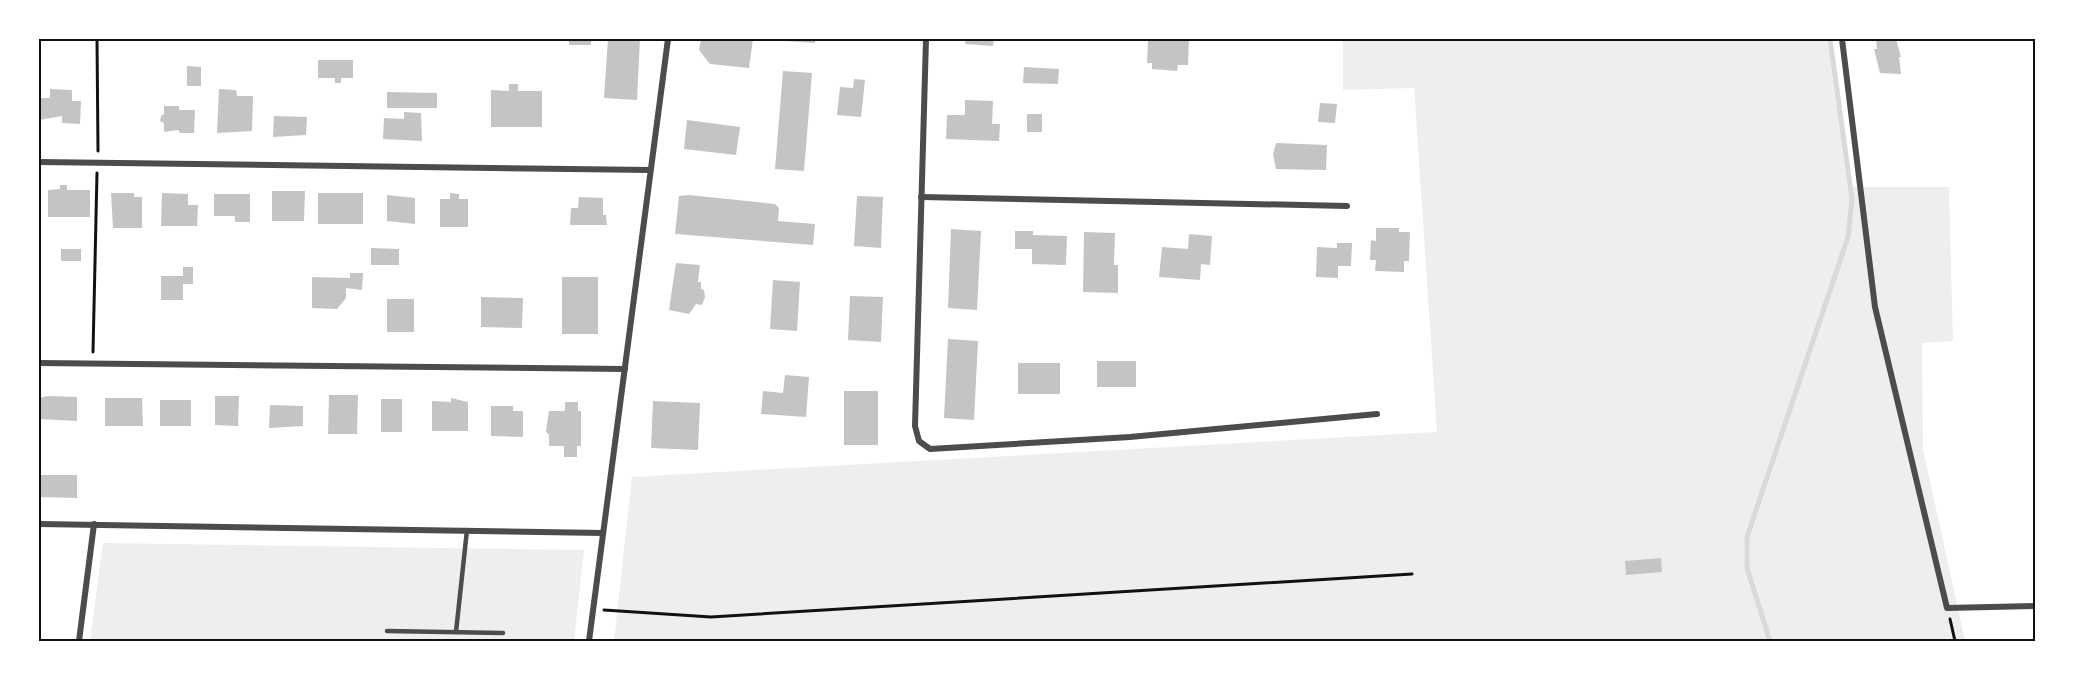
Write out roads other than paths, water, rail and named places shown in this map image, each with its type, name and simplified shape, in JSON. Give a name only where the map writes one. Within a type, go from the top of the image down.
[{"type":"street","points":[[589,641],[668,39]]},
{"type":"street","points":[[926,39],[915,426],[918,441],[930,449],[1130,437],[1377,414]]},
{"type":"street","points":[[1842,39],[1875,307],[1947,608],[2035,606]]},
{"type":"street","points":[[39,162],[650,171]]},
{"type":"street","points":[[921,197],[1347,206]]},
{"type":"street","points":[[39,363],[625,369]]},
{"type":"street","points":[[39,524],[603,533]]},
{"type":"street","points":[[79,641],[94,524]]},
{"type":"lane","points":[[456,632],[467,530]]},
{"type":"lane","points":[[387,631],[502,633]]},
{"type":"waterway","points":[[1770,641],[1747,568],[1747,537],[1848,237],[1852,199],[1830,39]]}]
